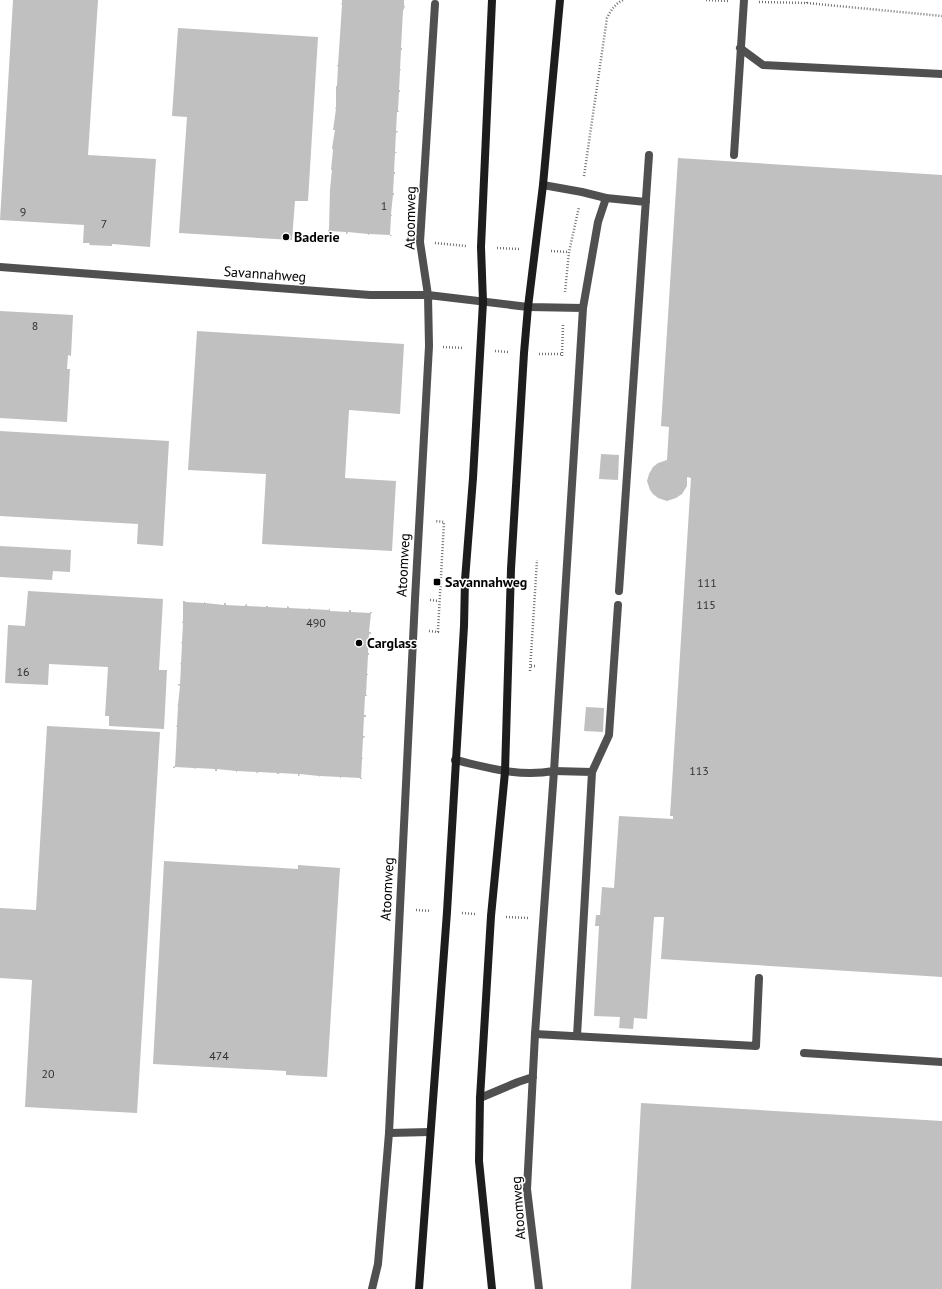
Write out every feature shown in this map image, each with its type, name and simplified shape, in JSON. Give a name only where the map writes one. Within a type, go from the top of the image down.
[{"type":"main road","points":[[419,1289],[447,912],[464,626],[465,580],[473,478],[483,302],[481,247],[492,0]]},
{"type":"main road","points":[[492,1289],[480,1161],[480,1098],[491,916],[505,772],[511,569],[524,353],[543,185],[560,0]]},
{"type":"street","points":[[734,155],[744,0]]},
{"type":"street","name":"Atoomweg","points":[[372,1289],[378,1264],[389,1133],[414,599],[429,346],[428,295],[420,242],[437,2]]},
{"type":"street","points":[[740,48],[763,64],[942,74]]},
{"type":"street","points":[[619,591],[649,155]]},
{"type":"street","points":[[543,185],[606,198],[646,202]]},
{"type":"street","name":"Atoomweg","points":[[539,1289],[527,1189],[534,1077],[535,1034],[554,772],[583,308],[598,222],[606,198]]},
{"type":"street","name":"Savannahweg","points":[[0,267],[370,295],[428,295],[528,307]]},
{"type":"street","points":[[528,307],[583,308]]},
{"type":"street","points":[[577,1036],[592,772],[609,735],[618,605]]},
{"type":"street","points":[[455,760],[505,772],[538,774],[554,772],[592,772]]},
{"type":"street","points":[[535,1034],[756,1046],[760,978]]},
{"type":"street","points":[[804,1053],[942,1062]]},
{"type":"street","points":[[480,1098],[534,1077]]},
{"type":"street","points":[[389,1133],[430,1132]]},
{"type":"path","points":[[807,3],[942,16]]},
{"type":"path","points":[[431,521],[444,522],[438,630]]},
{"type":"path","points":[[530,671],[537,560]]},
{"type":"path","points":[[531,666],[536,666]]},
{"type":"path","points":[[399,909],[543,919]]},
{"type":"building","points":[[13,0],[98,0],[88,155],[156,159],[150,247],[112,244],[112,246],[89,245],[90,243],[83,243],[84,225],[0,220]]},
{"type":"building","points":[[342,0],[404,0],[405,6],[403,11],[399,112],[397,112],[396,131],[398,131],[397,133],[396,132],[395,152],[397,152],[395,153],[394,195],[390,235],[328,232]]},
{"type":"building","points":[[178,28],[318,37],[308,201],[295,201],[292,240],[179,233],[187,117],[172,116]]},
{"type":"building","points":[[678,158],[942,175],[942,977],[661,959],[664,917],[654,917],[647,1019],[634,1018],[633,1029],[619,1028],[620,1017],[594,1016],[599,926],[595,926],[596,915],[600,915],[602,887],[614,888],[619,816],[673,819],[673,816],[670,816],[691,478],[687,477],[687,486],[682,494],[667,501],[658,498],[653,494],[647,481],[653,467],[658,463],[667,460],[669,427],[661,426]]},
{"type":"building","points":[[0,311],[73,315],[71,356],[68,355],[67,369],[70,369],[67,422],[0,418]]},
{"type":"building","points":[[197,331],[404,344],[400,414],[349,410],[345,478],[396,481],[392,551],[262,544],[266,474],[188,470]]},
{"type":"building","points":[[0,431],[169,441],[163,546],[137,544],[138,524],[0,516]]},
{"type":"building","points":[[601,454],[619,455],[618,480],[599,479]]},
{"type":"building","points":[[0,546],[71,550],[70,572],[53,571],[52,580],[0,577]]},
{"type":"building","points":[[28,591],[163,599],[159,670],[167,670],[164,729],[109,726],[109,716],[105,716],[108,667],[49,664],[48,685],[5,683],[8,625],[25,626]]},
{"type":"building","points":[[183,601],[224,605],[224,603],[226,603],[226,605],[245,606],[247,604],[247,606],[287,608],[287,606],[289,608],[330,609],[330,611],[349,612],[349,610],[351,610],[351,612],[372,612],[369,632],[371,632],[371,634],[369,634],[367,696],[365,696],[364,715],[366,715],[366,717],[364,717],[363,736],[365,736],[363,738],[362,779],[320,777],[300,774],[298,776],[298,774],[236,772],[217,769],[217,771],[215,771],[215,769],[173,768],[175,766],[177,704],[178,705],[180,686],[178,684],[180,684]]},
{"type":"building","points":[[586,707],[604,708],[603,732],[584,731]]},
{"type":"building","points":[[47,726],[160,732],[137,1113],[25,1107],[32,980],[0,978],[0,908],[36,910]]},
{"type":"building","points":[[164,861],[298,869],[298,865],[340,868],[327,1077],[286,1075],[286,1071],[153,1064]]},
{"type":"building","points":[[641,1103],[942,1121],[942,1289],[631,1289]]},
{"type":"place","name":"Baderie","points":[[286,237]]},
{"type":"place","name":"Savannahweg","points":[[437,582]]},
{"type":"place","name":"Carglass","points":[[359,643]]}]
